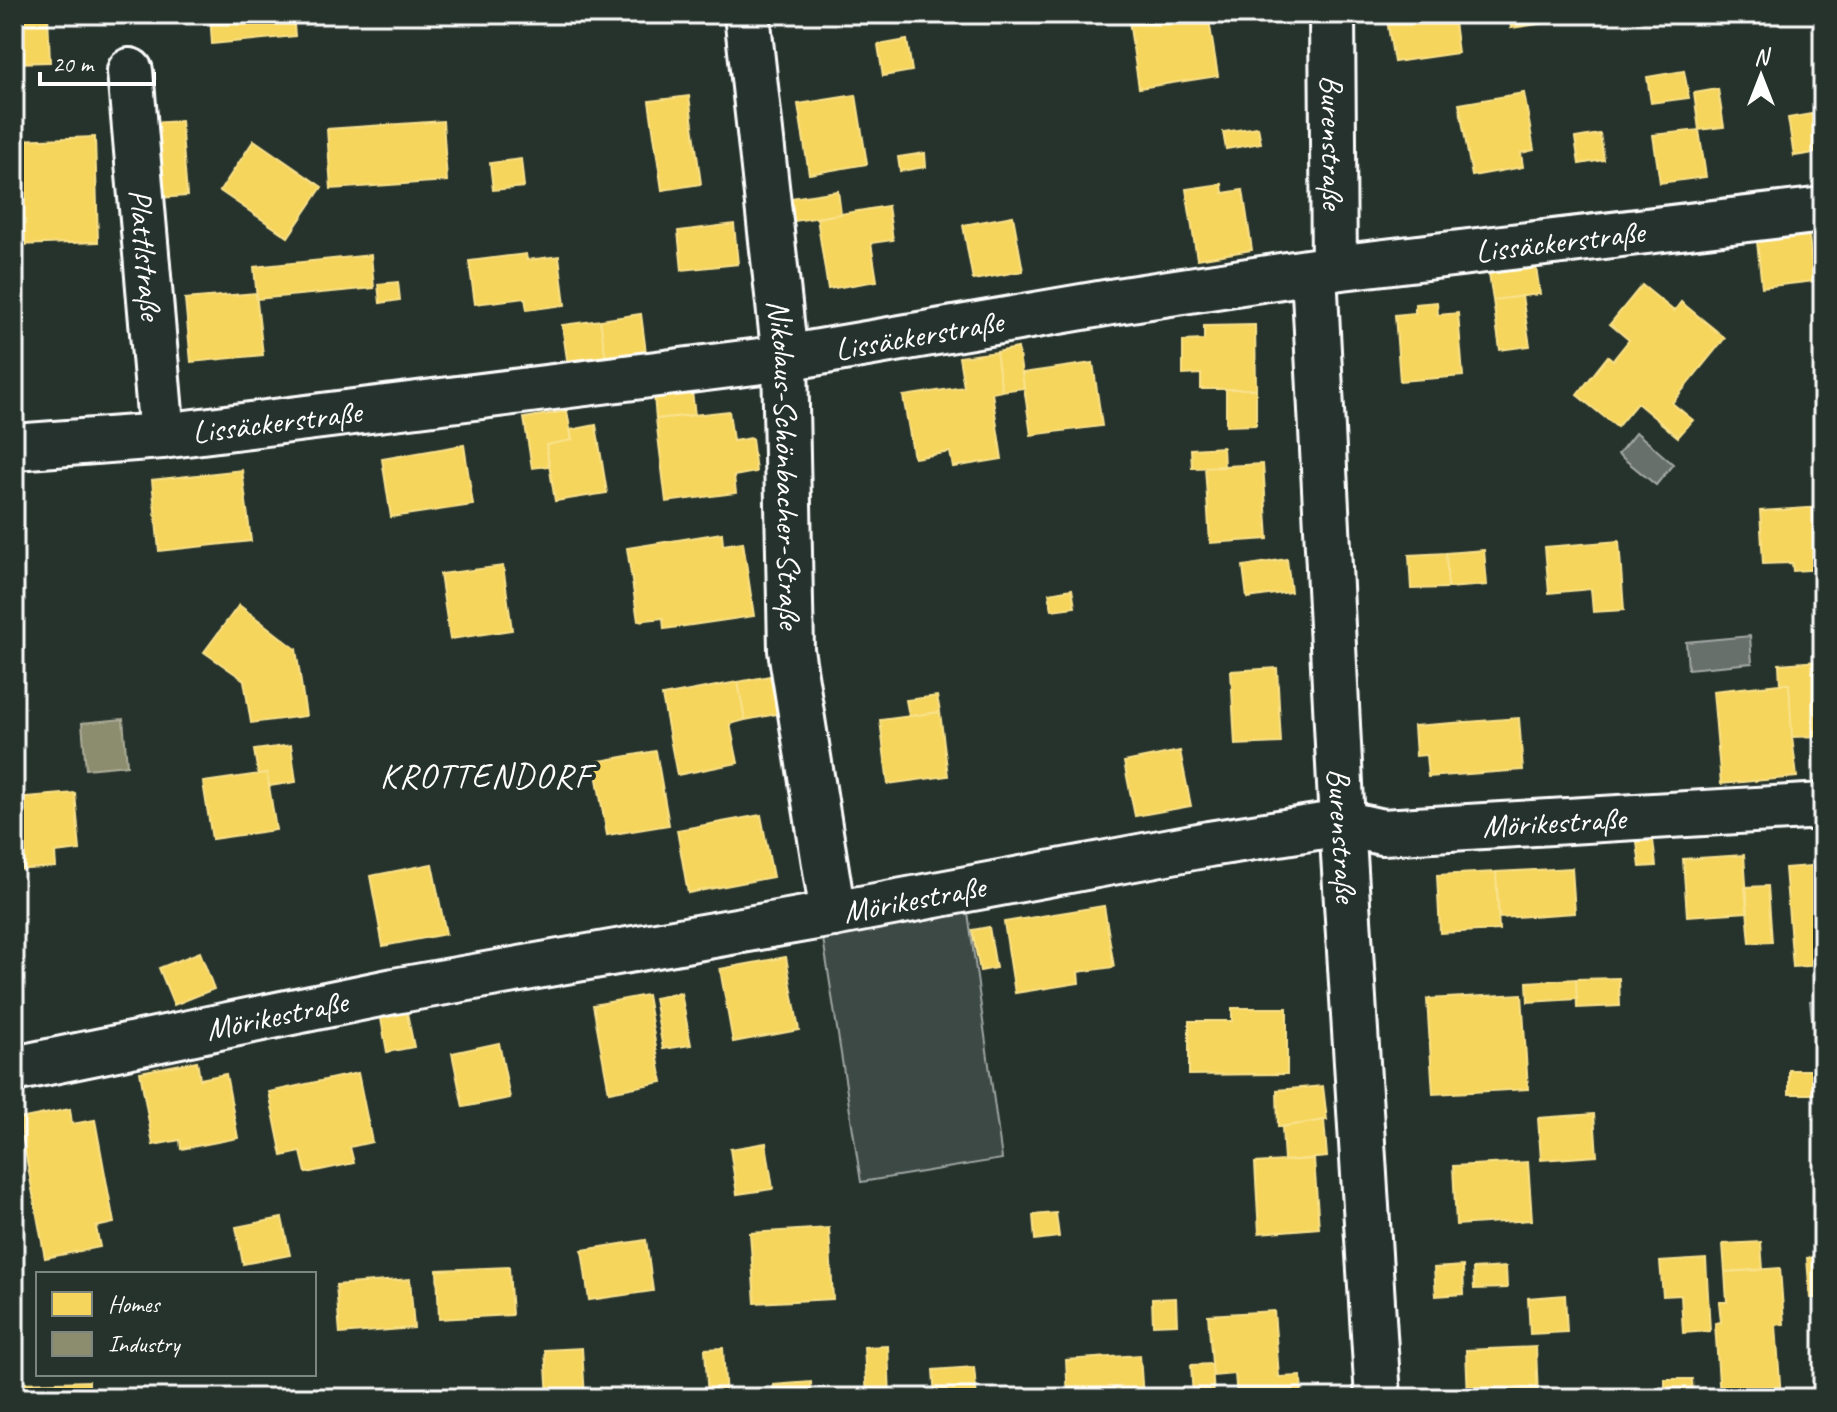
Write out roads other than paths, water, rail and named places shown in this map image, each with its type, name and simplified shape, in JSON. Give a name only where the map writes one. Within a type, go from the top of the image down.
[{"type":"street","name":"Nikolaus-Schönbacher-Straße","points":[[747,14],[785,358],[791,650],[833,914]]},
{"type":"street","name":"Burenstraße","points":[[1332,14],[1324,270],[1342,823],[1378,1398]]},
{"type":"street","name":"Plattlstraße","points":[[130,71],[162,436]]},
{"type":"street","name":"Lissäckerstraße","points":[[14,447],[162,436],[785,358],[1117,301],[1324,270],[1823,210]]},
{"type":"street","name":"Mörikestraße","points":[[14,1069],[394,991],[1209,844],[1342,823],[1382,832],[1823,806]]},
{"type":"district","name":"KROTTENDORF","points":[[486,775]]}]
